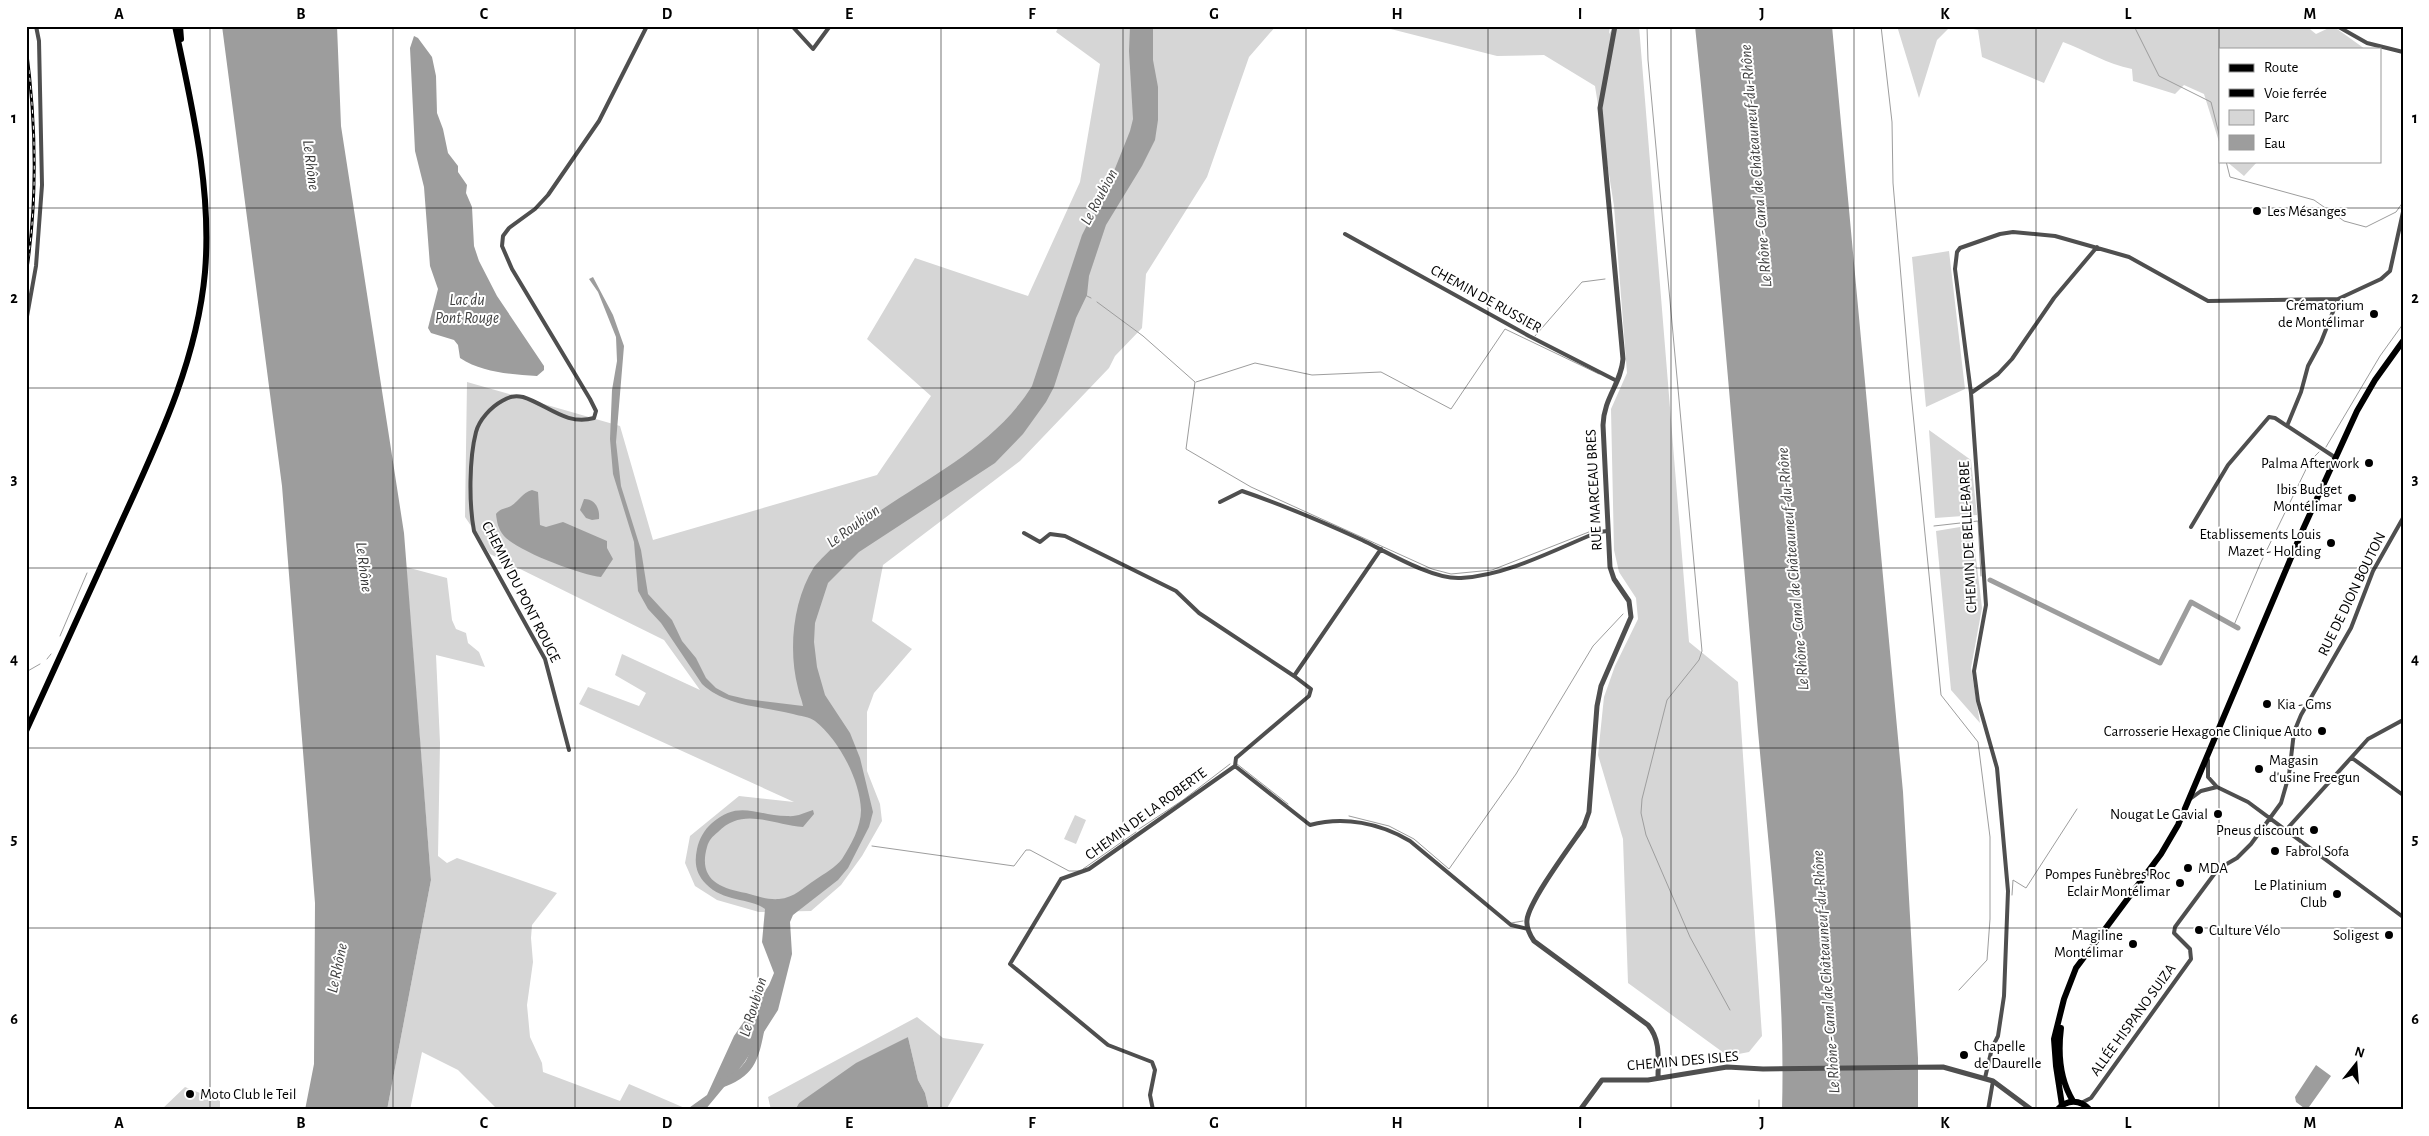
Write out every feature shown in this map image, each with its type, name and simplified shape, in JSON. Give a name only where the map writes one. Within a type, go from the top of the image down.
[{"type":"main road","points":[[26,731],[150,461],[178,394],[202,301],[207,223],[204,177],[175,26]]},
{"type":"main road","points":[[180,26],[188,92]]},
{"type":"main road","points":[[2090,1110],[2081,1103],[2073,1101],[2059,1108],[2054,1039],[2064,999],[2076,968],[2083,956],[2161,854],[2178,825],[2304,527],[2336,458],[2366,395],[2403,341]]},
{"type":"main road","points":[[2064,999],[2060,1055],[2065,1085],[2073,1101]]},
{"type":"street","points":[[26,322],[36,266],[42,176],[39,41],[36,26]]},
{"type":"street","name":"CHEMIN DU PONT ROUGE","points":[[569,750],[545,659],[474,531],[470,507],[476,431],[493,405],[511,396],[523,398],[567,418],[583,421],[594,418],[596,411],[562,350],[512,269],[502,246],[502,236],[509,228],[535,209],[548,195],[599,121],[647,26]]},
{"type":"street","points":[[792,26],[813,49],[830,26]]},
{"type":"street","name":"RUE MARCEAU BRES","points":[[1528,929],[1528,914],[1532,904],[1584,826],[1589,812],[1596,706],[1604,680],[1631,617],[1629,601],[1614,579],[1610,568],[1603,414],[1606,403],[1622,371],[1623,359],[1600,108],[1615,26]]},
{"type":"street","points":[[2337,26],[2367,42],[2403,52]]},
{"type":"street","points":[[1971,393],[1998,374],[2012,360],[2054,298],[2098,247],[2138,261],[2208,301],[2338,299],[2381,279],[2390,271],[2403,212]]},
{"type":"street","name":"CHEMIN DE BELLE-BARBE","points":[[1985,1078],[1992,1048],[1998,1036],[2004,996],[2008,891],[1997,768],[1978,701],[1974,671],[1986,605],[1971,393],[1955,269],[1957,252],[1960,248],[2000,234],[2013,232],[2055,236],[2098,247]]},
{"type":"street","name":"CHEMIN DE RUSSIER","points":[[1345,234],[1521,332],[1617,381]]},
{"type":"street","points":[[2287,426],[2302,392],[2308,366],[2321,342],[2338,299]]},
{"type":"street","points":[[2191,527],[2228,465],[2264,421],[2269,418],[2275,418],[2336,458]]},
{"type":"street","points":[[1220,502],[1242,491],[1271,501],[1381,549],[1426,571],[1458,579],[1481,576],[1517,565],[1598,532],[1608,531]]},
{"type":"street","name":"RUE DE DION BOUTON","points":[[2270,818],[2285,794],[2294,732],[2301,715],[2351,628],[2373,571],[2403,518]]},
{"type":"street","points":[[1024,533],[1040,542],[1050,534],[1065,536],[1176,592],[1199,613],[1308,686],[1311,689],[1309,696],[1235,764],[1310,825],[1336,821],[1354,822],[1396,833],[1421,850],[1494,913],[1511,925],[1528,929],[1534,942],[1648,1025],[1655,1033],[1658,1078]]},
{"type":"street","points":[[1294,676],[1381,549]]},
{"type":"street","points":[[2286,830],[2368,739],[2403,720]]},
{"type":"street","points":[[2208,755],[2208,776],[2217,788],[2248,802],[2403,917]]},
{"type":"street","points":[[2352,758],[2403,795]]},
{"type":"street","name":"CHEMIN DE LA ROBERTE","points":[[1153,1110],[1150,1095],[1155,1070],[1152,1062],[1108,1045],[1010,964],[1061,879],[1090,869],[1235,764]]},
{"type":"street","points":[[2188,801],[2201,791],[2217,788]]},
{"type":"street","name":"ALLÉE HISPANO SUIZA","points":[[2081,1103],[2091,1098],[2190,959],[2190,948],[2177,938],[2174,933],[2175,927],[2218,869],[2237,858],[2251,844],[2270,818]]},
{"type":"street","name":"CHEMIN DES ISLES","points":[[1580,1110],[1602,1080],[1658,1078],[1727,1067],[1943,1067],[1993,1081],[2032,1110]]},
{"type":"street","points":[[1988,1110],[1993,1081]]},
{"type":"street","name":"ALLÉE HISPANO SUIZA","points":[[2090,1110],[2091,1098]]},
{"type":"green space","points":[[1059,26],[1276,26],[1249,57],[1207,177],[1146,274],[1142,328],[1115,356],[1109,368],[1020,461],[883,565],[872,621],[912,649],[874,693],[867,712],[867,771],[880,804],[882,821],[862,856],[841,885],[811,911],[759,912],[717,900],[695,886],[685,863],[690,836],[739,796],[794,802],[579,704],[588,687],[639,706],[646,693],[615,675],[622,654],[700,690],[664,640],[490,554],[465,517],[467,382],[620,426],[653,540],[877,475],[931,396],[867,339],[915,258],[1028,296],[1080,182],[1100,64],[1056,32]]},
{"type":"green space","points":[[1379,26],[1610,26],[1609,34],[1614,26],[1639,26],[1689,642],[1738,682],[1762,1036],[1749,1052],[1728,1056],[1628,983],[1623,839],[1598,755],[1604,697],[1615,666],[1638,619],[1636,598],[1619,572],[1614,550],[1611,409],[1627,373],[1614,206],[1595,86],[1544,55],[1497,56]]},
{"type":"green space","points":[[1897,26],[1951,26],[1937,40],[1919,98]]},
{"type":"green space","points":[[1959,26],[2306,26],[2316,34],[2333,26],[2364,48],[2219,48],[2219,142],[2204,94],[2184,85],[2175,94],[2133,81],[2132,69],[2106,61],[2063,42],[2044,83],[1982,57],[1978,30]]},
{"type":"green space","points":[[2227,162],[2257,162],[2244,176]]},
{"type":"green space","points":[[1949,251],[1965,389],[1926,407],[1912,257]]},
{"type":"green space","points":[[1929,430],[1971,460],[1977,515],[1935,518]]},
{"type":"green space","points":[[1972,525],[1982,608],[1971,668],[1980,723],[1951,690],[1936,531]]},
{"type":"green space","points":[[406,567],[447,578],[452,620],[456,629],[466,633],[468,643],[479,652],[485,667],[436,655],[440,743],[438,856],[447,863],[457,858],[557,893],[532,925],[533,962],[527,1005],[530,1037],[542,1063],[543,1072],[620,1101],[629,1084],[687,1109],[498,1110],[458,1070],[422,1052],[410,1110],[387,1110],[431,880]]},
{"type":"green space","points":[[1075,815],[1086,820],[1076,844],[1064,839]]},
{"type":"green space","points":[[917,1017],[943,1038],[984,1044],[946,1110],[929,1110],[925,1093],[918,1080],[908,1037],[799,1103],[795,1110],[771,1110],[768,1097]]},
{"type":"green space","name":"Moto Club le Teil","points":[[185,1087],[220,1101],[220,1110],[161,1110]]},
{"type":"water","name":"Le Rhône","points":[[222,26],[337,26],[341,126],[404,533],[431,880],[387,1110],[305,1110],[314,1064],[315,903],[282,486]]},
{"type":"water","points":[[1130,26],[1153,26],[1153,60],[1158,87],[1158,120],[1155,140],[1142,166],[1106,225],[1089,276],[1087,295],[1076,318],[1054,387],[1046,402],[1023,434],[995,463],[859,552],[828,583],[815,623],[814,642],[817,667],[825,695],[850,733],[860,758],[873,812],[869,827],[848,868],[838,880],[793,915],[790,922],[792,954],[778,1010],[744,1063],[705,1110],[686,1110],[707,1095],[734,1036],[769,985],[774,973],[762,942],[765,909],[752,903],[720,894],[706,884],[698,872],[696,859],[702,835],[712,823],[731,812],[748,810],[791,816],[813,810],[814,814],[803,827],[759,819],[748,818],[738,820],[728,824],[716,834],[710,840],[707,847],[705,858],[708,874],[719,885],[762,897],[775,899],[789,897],[833,868],[842,859],[852,842],[859,823],[861,816],[860,798],[847,761],[824,729],[808,718],[745,705],[712,692],[702,684],[661,623],[648,609],[638,591],[634,542],[613,474],[610,439],[612,390],[617,361],[616,337],[598,292],[589,279],[593,277],[613,315],[624,346],[616,442],[621,486],[641,550],[648,594],[672,620],[682,641],[696,658],[706,678],[716,688],[729,695],[746,699],[803,706],[798,690],[793,658],[794,626],[801,594],[814,567],[839,542],[867,520],[985,439],[1011,414],[1032,386],[1082,235],[1112,176],[1130,131],[1133,119],[1129,51]]},
{"type":"water","name":"Le Rhône - Canal de Châteauneuf-du-Rhône","points":[[1695,26],[1832,26],[1903,792],[1918,1058],[1918,1110],[1782,1110],[1781,1006],[1774,902]]},
{"type":"water","name":"Lac du Pont Rouge","points":[[414,36],[418,38],[432,57],[436,76],[437,113],[443,129],[448,153],[458,166],[458,172],[467,185],[466,193],[472,207],[474,246],[479,261],[497,296],[544,366],[544,370],[537,376],[497,372],[478,367],[460,358],[458,345],[454,340],[431,333],[428,328],[438,289],[430,266],[424,187],[415,151],[410,48]]},
{"type":"water","points":[[532,490],[538,492],[540,525],[546,527],[563,522],[607,541],[607,548],[613,559],[601,577],[579,572],[535,555],[504,536],[497,523],[496,514],[511,506]]},
{"type":"water","points":[[584,499],[594,502],[599,511],[599,519],[592,520],[586,518],[580,510]]},
{"type":"water","points":[[908,1037],[918,1080],[925,1093],[929,1110],[795,1110],[799,1103],[856,1063]]},
{"type":"water","points":[[2316,1065],[2331,1076],[2309,1107],[2304,1108],[2296,1102],[2295,1097]]},
{"type":"waterway","points":[[1647,26],[1648,60],[1702,651],[1699,660],[1667,700],[1642,799],[1641,813],[1646,835],[1690,937],[1730,1010]]},
{"type":"waterway","points":[[1881,26],[1892,122],[1893,183],[1910,383],[1941,695],[1978,742],[1990,837],[1990,919],[1987,960],[1959,990]]},
{"type":"waterway","points":[[2134,26],[2159,76],[2211,102],[2219,134]]},
{"type":"waterway","points":[[2226,162],[2230,177],[2314,200],[2344,221],[2366,227],[2396,212],[2403,202]]},
{"type":"waterway","points":[[1535,336],[1582,282],[1605,279]]},
{"type":"waterway","points":[[1085,295],[1091,298]]},
{"type":"waterway","points":[[1097,302],[1143,336],[1195,382],[1186,449],[1251,487],[1432,569],[1451,574],[1492,570],[1599,528]]},
{"type":"waterway","points":[[2326,447],[2380,356],[2403,324]]},
{"type":"waterway","points":[[1196,382],[1255,363],[1312,375],[1381,372],[1451,409],[1505,329],[1599,374]]},
{"type":"waterway","points":[[2234,625],[2261,562],[2310,461],[2319,452]]},
{"type":"waterway","points":[[1934,526],[1978,521],[1981,576]]},
{"type":"waterway","points":[[60,636],[87,573]]},
{"type":"waterway","points":[[1990,580],[2160,663],[2191,602],[2238,628]]},
{"type":"waterway","points":[[1349,816],[1389,826],[1414,839],[1449,869],[1516,774],[1593,646],[1623,614]]},
{"type":"waterway","points":[[47,659],[51,654]]},
{"type":"waterway","points":[[26,672],[40,664]]},
{"type":"waterway","points":[[1139,829],[1183,800],[1230,764]]},
{"type":"waterway","points":[[1237,764],[1288,804]]},
{"type":"waterway","points":[[2012,895],[2013,880],[2026,888],[2077,809]]},
{"type":"waterway","points":[[1083,869],[1136,832]]},
{"type":"waterway","points":[[872,846],[1014,866],[1026,850],[1030,850],[1069,871],[1079,871]]},
{"type":"waterway","points":[[1511,923],[1523,921]]},
{"type":"waterway","name":"Le Roubion","points":[[719,1084],[738,1076],[749,1064],[753,1057],[760,1029]]},
{"type":"waterway","points":[[1759,1100],[1759,1110]]},
{"type":"railway","points":[[26,46],[34,132],[34,189],[26,275]]},
{"type":"place","name":"Les Mésanges","points":[[2257,211]]},
{"type":"place","name":"Crématorium de Montélimar","points":[[2374,314]]},
{"type":"place","name":"Palma Afterwork","points":[[2369,463]]},
{"type":"place","name":"Ibis Budget Montélimar","points":[[2352,498]]},
{"type":"place","name":"Etablissements Louis Mazet - Holding","points":[[2331,543]]},
{"type":"place","name":"Kia - Gms","points":[[2267,704]]},
{"type":"place","name":"Carrosserie Hexagone Clinique Auto","points":[[2322,731]]},
{"type":"place","name":"Magasin d'usine Freegun","points":[[2259,769]]},
{"type":"place","name":"Nougat Le Gavial","points":[[2218,814]]},
{"type":"place","name":"Pneus discount","points":[[2314,830]]},
{"type":"place","name":"Fabrol Sofa","points":[[2275,851]]},
{"type":"place","name":"MDA","points":[[2188,868]]},
{"type":"place","name":"Pompes Funèbres Roc Eclair Montélimar","points":[[2180,883]]},
{"type":"place","name":"Le Platinium Club","points":[[2337,894]]},
{"type":"place","name":"Culture Vélo","points":[[2199,930]]},
{"type":"place","name":"Soligest","points":[[2389,935]]},
{"type":"place","name":"Magiline Montélimar","points":[[2133,944]]},
{"type":"place","name":"Chapelle de Daurelle","points":[[1964,1055]]},
{"type":"place","name":"Moto Club le Teil","points":[[190,1094]]}]
